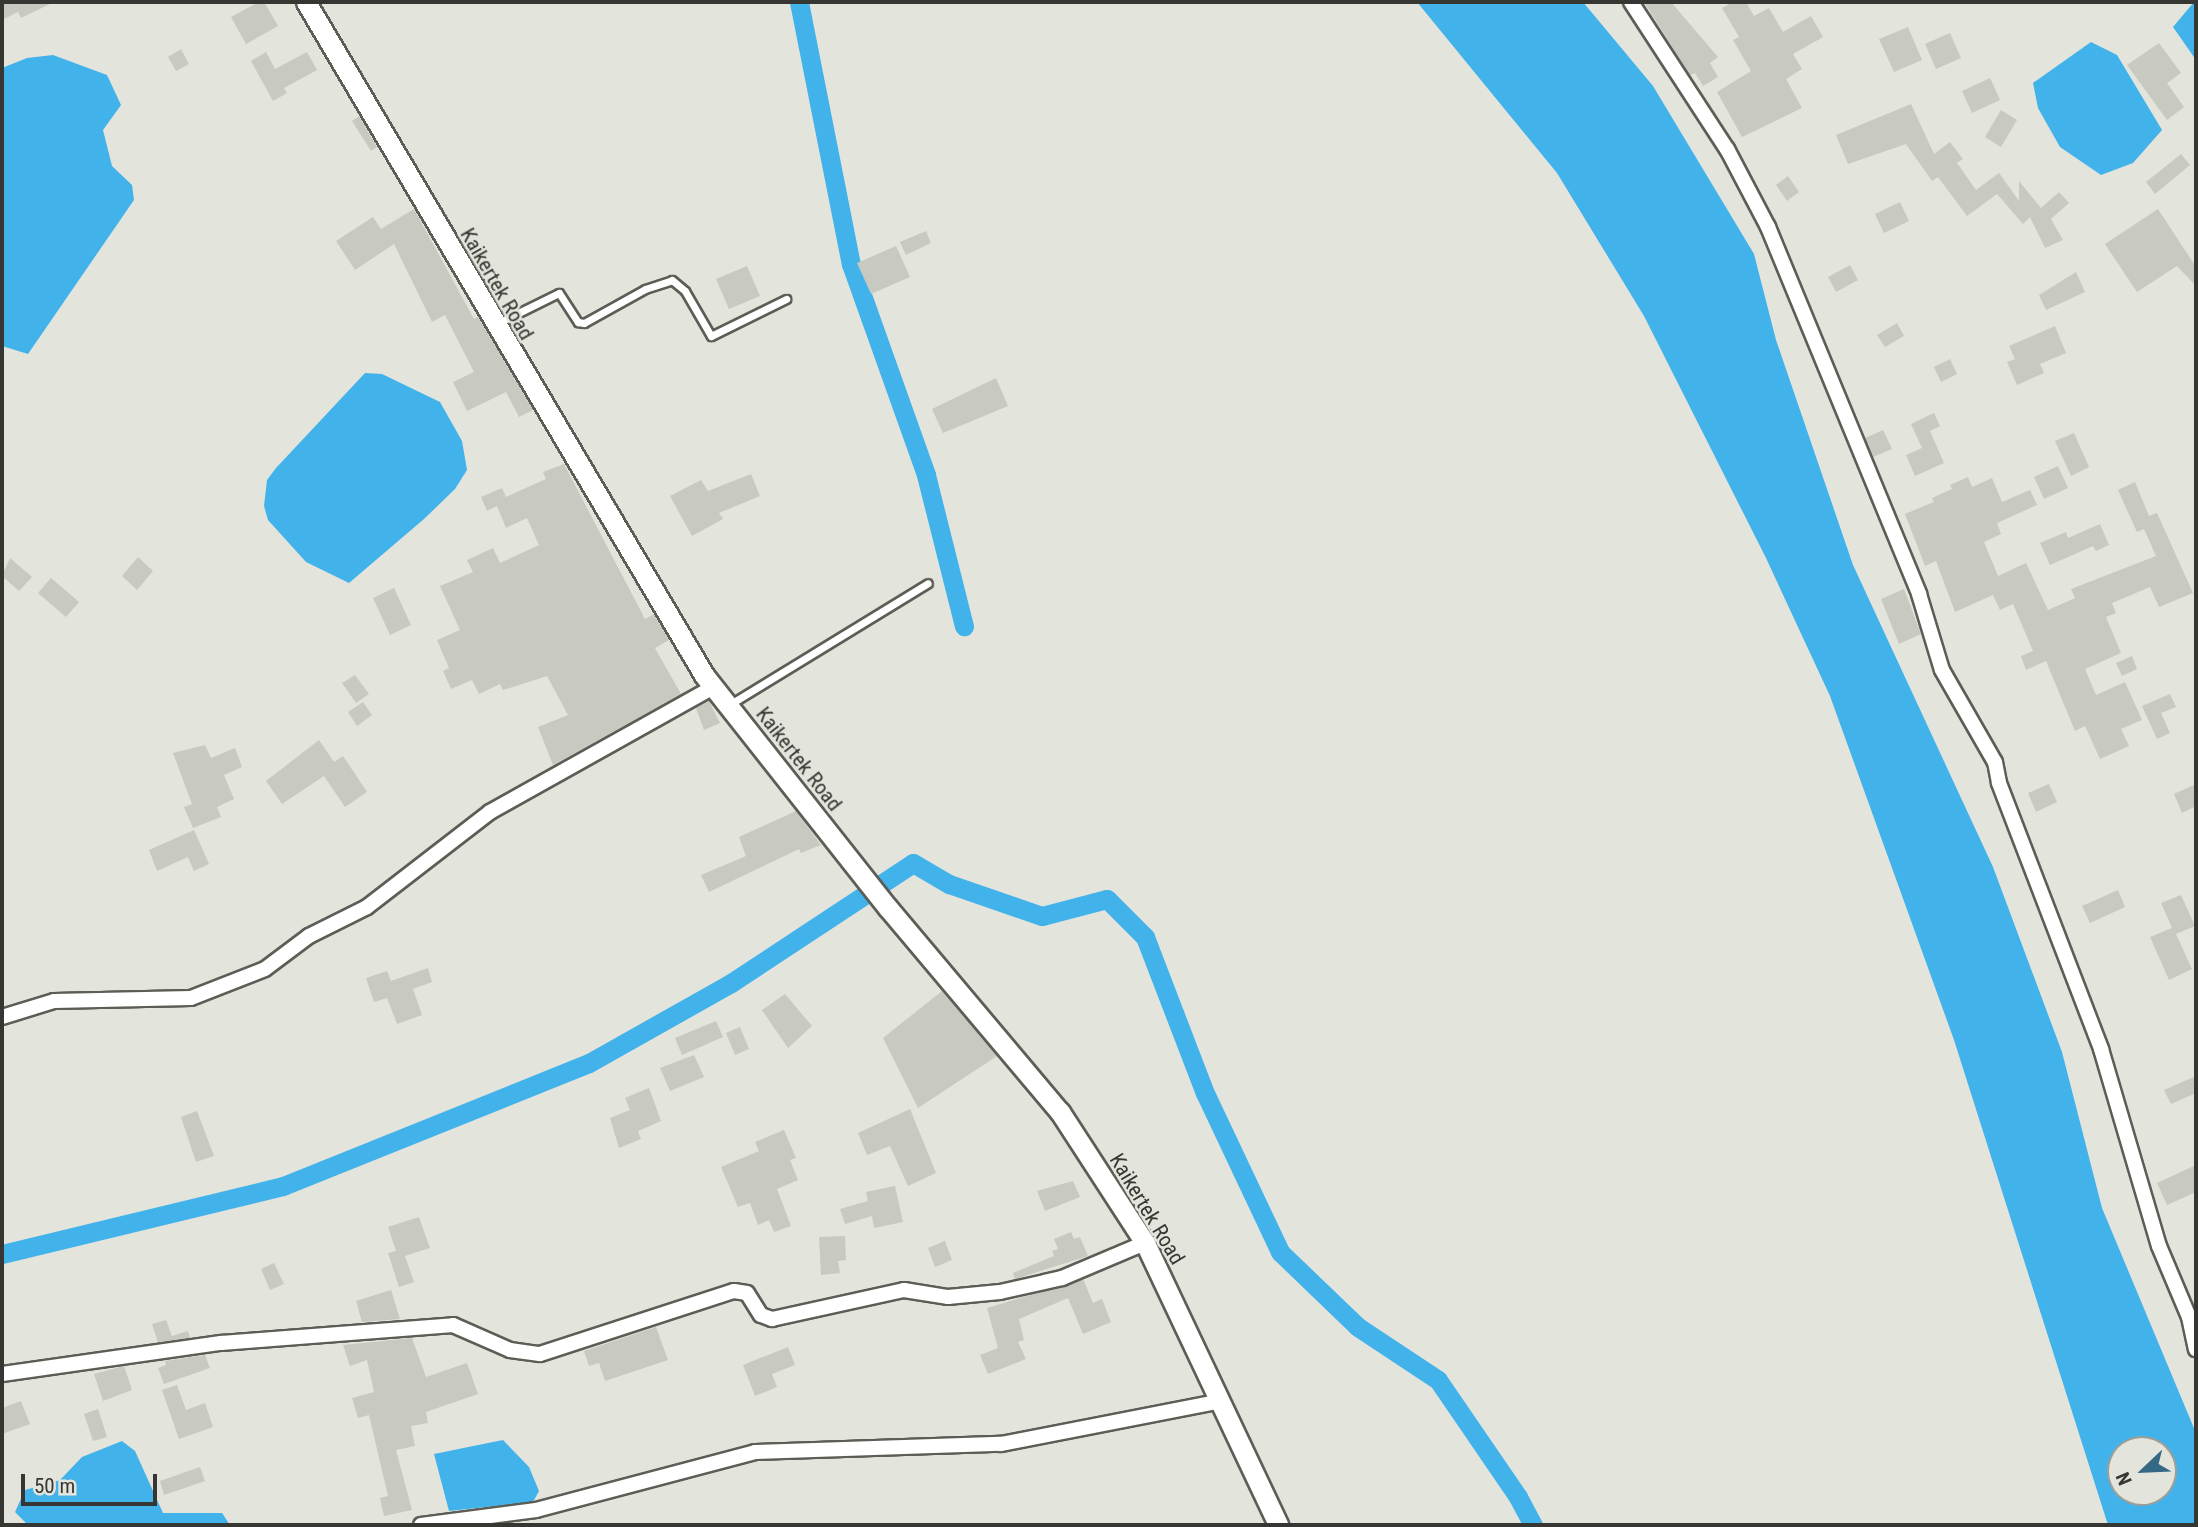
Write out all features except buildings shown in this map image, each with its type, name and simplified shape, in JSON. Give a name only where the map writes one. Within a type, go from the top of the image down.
[{"type":"main road","name":"Kaikertek Road","points":[[306,2],[495,325],[714,687],[888,908],[1059,1112],[1145,1243],[1222,1401],[1278,1525]]},
{"type":"street","points":[[1631,2],[1727,149],[1768,227],[1919,594],[1942,670],[1995,762],[1999,783],[2101,1049],[2123,1132],[2196,1349]]},
{"type":"street","points":[[2,1017],[54,1001],[191,998],[265,969],[309,936],[367,907],[490,812],[714,687]]},
{"type":"street","points":[[2,1374],[221,1343],[453,1325],[510,1350],[540,1354],[734,1291],[747,1293],[761,1315],[772,1320],[904,1290],[948,1297],[1000,1292],[1062,1278],[1145,1243]]},
{"type":"street","points":[[2179,1300],[2196,1297]]},
{"type":"street","points":[[421,1525],[536,1510],[755,1452],[1001,1444],[1222,1401]]},
{"type":"lane","points":[[495,325],[559,293],[578,322],[584,323],[645,289],[672,281],[685,291],[711,336],[786,299]]},
{"type":"lane","points":[[728,705],[928,583]]},
{"type":"water","points":[[1417,2],[1583,2],[1653,86],[1754,254],[1776,340],[1853,565],[1993,867],[2062,1052],[2102,1208],[2196,1433],[2196,1525],[2108,1525],[1954,1040],[1830,696],[1766,558],[1644,316],[1557,173]]},
{"type":"water","points":[[2196,2],[2196,60],[2173,27]]},
{"type":"water","points":[[2091,42],[2117,55],[2162,130],[2133,163],[2101,175],[2060,147],[2038,108],[2033,83]]},
{"type":"water","points":[[53,55],[107,75],[121,105],[103,130],[112,166],[132,185],[134,200],[28,354],[2,346],[2,68],[27,58]]},
{"type":"water","points":[[365,373],[382,374],[440,402],[462,441],[467,470],[455,489],[424,519],[349,583],[306,562],[268,520],[264,506],[267,480],[276,468]]},
{"type":"water","points":[[503,1440],[529,1467],[539,1491],[533,1502],[449,1511],[434,1454]]},
{"type":"water","points":[[122,1441],[135,1451],[163,1513],[222,1513],[230,1525],[28,1525],[15,1512],[25,1490],[60,1480],[82,1457]]},
{"type":"waterway","points":[[799,2],[851,264],[926,475],[964,626]]},
{"type":"waterway","points":[[2,1254],[283,1186],[589,1063],[731,983],[913,863],[949,884],[1042,916],[1107,899],[1145,937],[1205,1093],[1280,1252],[1358,1327],[1438,1380],[1518,1497],[1533,1525]]}]
